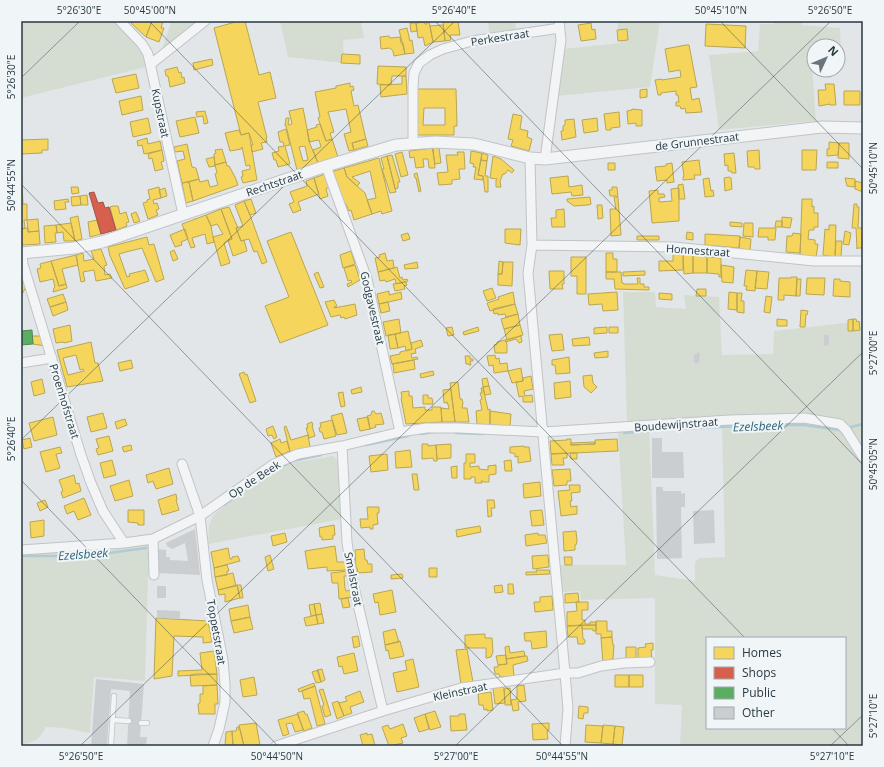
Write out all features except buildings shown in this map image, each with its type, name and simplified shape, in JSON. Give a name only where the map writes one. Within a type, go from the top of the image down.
[{"type":"street","name":"Kupstraat","points":[[120,21],[142,44],[148,54],[183,214]]},
{"type":"street","points":[[151,64],[205,21]]},
{"type":"street","name":"Perkestraat","points":[[413,143],[412,87],[414,73],[419,63],[430,55],[443,49],[472,40],[559,25],[561,40],[544,159]]},
{"type":"street","name":"de Grunnestraat","points":[[530,158],[544,159],[822,127],[863,128]]},
{"type":"street","name":"Rechtstraat","points":[[22,259],[102,242],[326,166],[396,145],[435,142],[474,144],[530,158]]},
{"type":"street","points":[[530,158],[532,245],[528,273],[568,709],[565,746]]},
{"type":"street","name":"Godgavestraat","points":[[326,166],[367,279],[400,432]]},
{"type":"street","name":"Honnestraat","points":[[532,245],[674,247],[814,261],[863,261]]},
{"type":"street","name":"Proenhofstraat","points":[[22,259],[81,455],[91,483],[103,511],[124,543]]},
{"type":"street","points":[[21,363],[52,358]]},
{"type":"street","name":"Boudewijnstraat","points":[[543,432],[722,421],[804,418],[840,424],[846,430],[863,457]]},
{"type":"street","name":"Op de Beek","points":[[21,550],[124,543],[154,539],[200,516],[274,464],[298,454],[342,446],[400,432],[427,428],[543,432]]},
{"type":"street","name":"Smalstraat","points":[[342,446],[347,542],[352,576],[383,711]]},
{"type":"street","name":"Toppetstraat","points":[[182,464],[200,516],[207,580],[223,660],[225,702],[219,730],[213,746]]},
{"type":"street","points":[[154,539],[154,575]]},
{"type":"street","name":"Kleinstraat","points":[[276,746],[383,711],[461,688],[565,673],[578,673],[601,666],[650,662]]},
{"type":"lane","points":[[111,744],[114,696]]},
{"type":"lane","points":[[113,720],[129,722]]},
{"type":"lane","points":[[141,723],[147,723]]},
{"type":"shaded area","points":[[21,21],[115,21],[141,50],[146,67],[21,98]]},
{"type":"shaded area","points":[[168,21],[201,21],[163,52],[162,49],[171,23]]},
{"type":"shaded area","points":[[280,21],[361,21],[364,38],[343,40],[344,63],[288,57]]},
{"type":"shaded area","points":[[488,21],[515,21],[516,29],[489,33]]},
{"type":"shaded area","points":[[617,21],[660,21],[650,87],[557,96],[563,49],[620,43]]},
{"type":"shaded area","points":[[775,21],[802,21],[802,25],[840,28],[840,38],[806,38],[806,78],[813,78],[816,121],[719,130],[709,55],[758,51],[760,24],[774,24]]},
{"type":"shaded area","points":[[623,292],[655,292],[656,307],[686,309],[684,295],[719,297],[722,355],[773,354],[774,331],[863,321],[863,746],[680,745],[682,705],[655,704],[655,598],[581,600],[580,591],[562,592],[560,565],[626,565],[618,430],[649,428],[655,575],[695,581],[695,562],[699,558],[725,557],[722,424],[791,421],[847,426],[849,424],[829,417],[775,415],[627,423]]},
{"type":"shaded area","points":[[333,456],[338,462],[342,519],[208,544],[209,525],[213,516],[224,506],[275,470],[293,463]]},
{"type":"shaded area","points":[[149,544],[145,681],[94,677],[90,733],[64,728],[46,727],[41,735],[36,739],[21,745],[21,553],[96,551]]},
{"type":"waterway","name":"Ezelsbeek","points":[[851,427],[863,424]]},
{"type":"waterway","name":"Ezelsbeek","points":[[677,429],[763,425],[804,425],[839,430]]},
{"type":"waterway","name":"Ezelsbeek","points":[[624,433],[660,430]]},
{"type":"waterway","name":"Ezelsbeek","points":[[421,434],[434,432]]},
{"type":"waterway","name":"Ezelsbeek","points":[[456,433],[483,434]]},
{"type":"waterway","name":"Ezelsbeek","points":[[366,445],[408,436]]},
{"type":"waterway","name":"Ezelsbeek","points":[[272,471],[293,461],[321,455]]},
{"type":"waterway","name":"Ezelsbeek","points":[[224,505],[243,491]]},
{"type":"waterway","name":"Ezelsbeek","points":[[21,556],[87,556],[146,548]]}]
